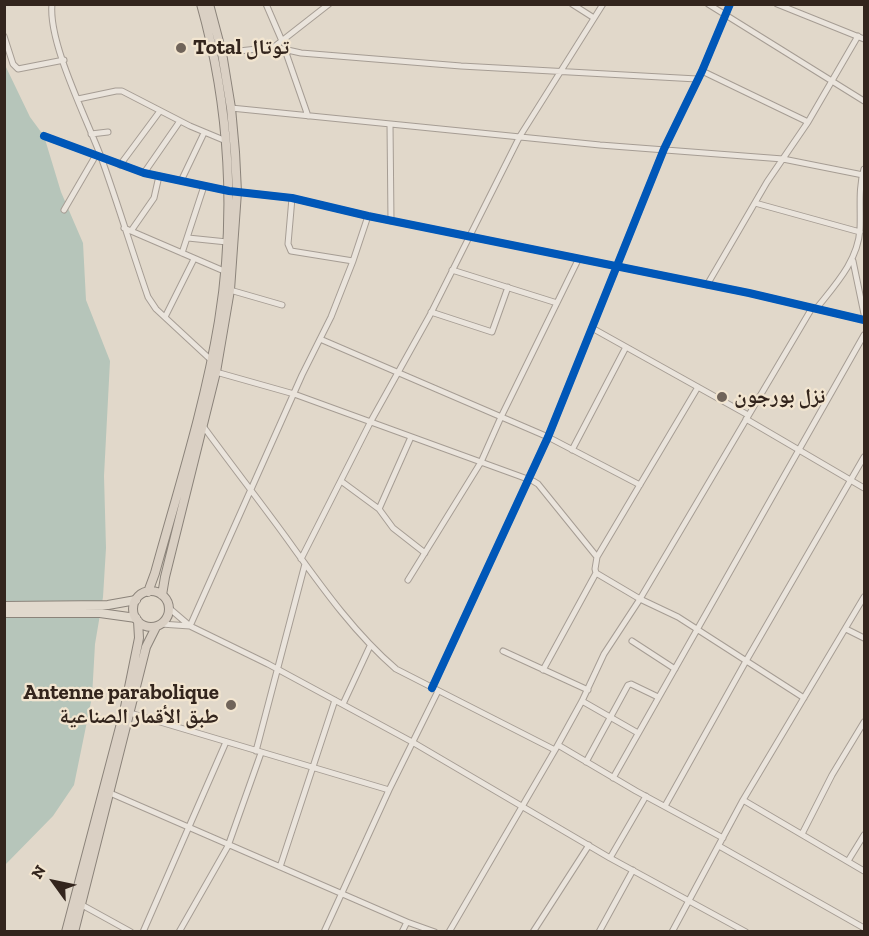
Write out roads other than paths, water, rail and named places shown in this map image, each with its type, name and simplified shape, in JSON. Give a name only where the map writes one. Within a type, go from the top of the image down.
[{"type":"highway","points":[[148,592],[211,360],[225,271],[233,191],[215,64],[201,4]]},
{"type":"highway","points":[[162,596],[216,372],[230,290],[233,191],[231,108],[222,53],[209,4]]},
{"type":"highway","points":[[66,932],[124,712],[139,638],[134,607],[141,595],[155,592],[162,596],[168,608],[166,618],[158,625],[146,647],[74,932]]},
{"type":"highway","points":[[137,619],[147,626],[158,625]]},
{"type":"main road","points":[[4,606],[108,605],[136,600]]},
{"type":"main road","points":[[4,614],[100,613],[137,619]]},
{"type":"street","points":[[52,4],[52,19],[64,60],[148,297],[156,309],[211,360]]},
{"type":"street","points":[[266,4],[282,41]]},
{"type":"street","points":[[274,47],[329,4]]},
{"type":"street","points":[[572,4],[594,18]]},
{"type":"street","points":[[179,932],[228,846],[258,752],[303,561],[371,421],[431,312],[520,136],[603,4]]},
{"type":"street","points":[[708,4],[864,101]]},
{"type":"street","points":[[324,932],[389,790],[414,742],[435,689],[548,437],[664,149],[702,71],[730,4]]},
{"type":"street","points":[[777,4],[864,39]]},
{"type":"street","points":[[4,36],[13,64],[18,69],[64,60]]},
{"type":"street","points":[[706,285],[754,203],[808,122],[858,36]]},
{"type":"street","points":[[222,53],[274,47],[285,51],[561,72],[697,79]]},
{"type":"street","points":[[285,51],[308,116]]},
{"type":"street","points":[[702,71],[808,122]]},
{"type":"street","points":[[78,99],[122,91],[180,121],[226,141]]},
{"type":"street","points":[[231,108],[783,159],[864,172],[860,196],[860,232],[853,261],[864,314]]},
{"type":"street","points":[[120,165],[160,111]]},
{"type":"street","points":[[144,173],[180,121]]},
{"type":"street","points":[[390,124],[391,221]]},
{"type":"street","points":[[92,134],[108,132]]},
{"type":"street","points":[[181,181],[204,132]]},
{"type":"street","points":[[44,136],[144,173],[233,191],[292,198],[391,221],[706,285],[864,320]]},
{"type":"street","points":[[64,210],[98,156]]},
{"type":"street","points":[[131,231],[154,198],[159,176]]},
{"type":"street","points":[[182,254],[204,186]]},
{"type":"street","points":[[292,198],[288,244],[291,251],[353,261]]},
{"type":"street","points":[[754,203],[860,232]]},
{"type":"street","points":[[190,626],[331,317],[368,216]]},
{"type":"street","points":[[124,228],[225,271]]},
{"type":"street","points":[[188,238],[227,242]]},
{"type":"street","points":[[165,317],[194,259]]},
{"type":"street","points":[[408,580],[481,462],[578,260]]},
{"type":"street","points":[[449,932],[556,748],[588,690],[604,654],[640,599],[747,417],[814,309],[853,261]]},
{"type":"street","points":[[452,270],[557,303]]},
{"type":"street","points":[[431,312],[492,332],[508,287]]},
{"type":"street","points":[[230,290],[282,305]]},
{"type":"street","points":[[592,328],[699,387],[864,488]]},
{"type":"street","points":[[613,778],[864,335]]},
{"type":"street","points":[[320,339],[548,437],[640,485]]},
{"type":"street","points":[[572,450],[626,347]]},
{"type":"street","points":[[216,372],[294,394],[529,479],[538,484],[597,557]]},
{"type":"street","points":[[543,670],[596,573],[597,557],[699,387]]},
{"type":"street","points":[[203,426],[250,492],[370,646],[396,669],[586,762],[723,838]]},
{"type":"street","points":[[379,509],[411,437]]},
{"type":"street","points":[[665,806],[864,458]]},
{"type":"street","points":[[341,481],[379,509],[393,528],[425,553]]},
{"type":"street","points":[[596,573],[640,599],[678,616],[804,698]]},
{"type":"street","points":[[672,932],[743,800],[864,597]]},
{"type":"street","points":[[168,608],[190,626],[278,669],[414,742],[610,858],[743,931]]},
{"type":"street","points":[[158,625],[190,626]]},
{"type":"street","points":[[846,629],[864,638]]},
{"type":"street","points":[[632,641],[675,669]]},
{"type":"street","points":[[343,704],[370,646]]},
{"type":"street","points":[[503,651],[588,690]]},
{"type":"street","points":[[586,762],[628,685],[631,684],[658,698]]},
{"type":"street","points":[[280,867],[335,700]]},
{"type":"street","points":[[582,701],[638,733]]},
{"type":"street","points":[[130,713],[389,790]]},
{"type":"street","points":[[802,834],[832,775],[864,722]]},
{"type":"street","points":[[143,932],[226,742]]},
{"type":"street","points":[[110,793],[228,846],[435,932]]},
{"type":"street","points":[[610,858],[645,796]]},
{"type":"street","points":[[743,800],[864,870]]},
{"type":"street","points":[[848,861],[864,835]]},
{"type":"street","points":[[533,932],[589,845]]},
{"type":"street","points":[[719,846],[864,928]]},
{"type":"street","points":[[599,932],[633,870]]},
{"type":"street","points":[[82,904],[131,932]]},
{"type":"street","points":[[402,932],[407,922]]},
{"type":"place","name":"Total توتال","points":[[181,48]]},
{"type":"place","name":"نزل بورجون","points":[[722,397]]},
{"type":"place","name":"Antenne parabolique طبق الأقمار الصناعية","points":[[231,705]]}]
